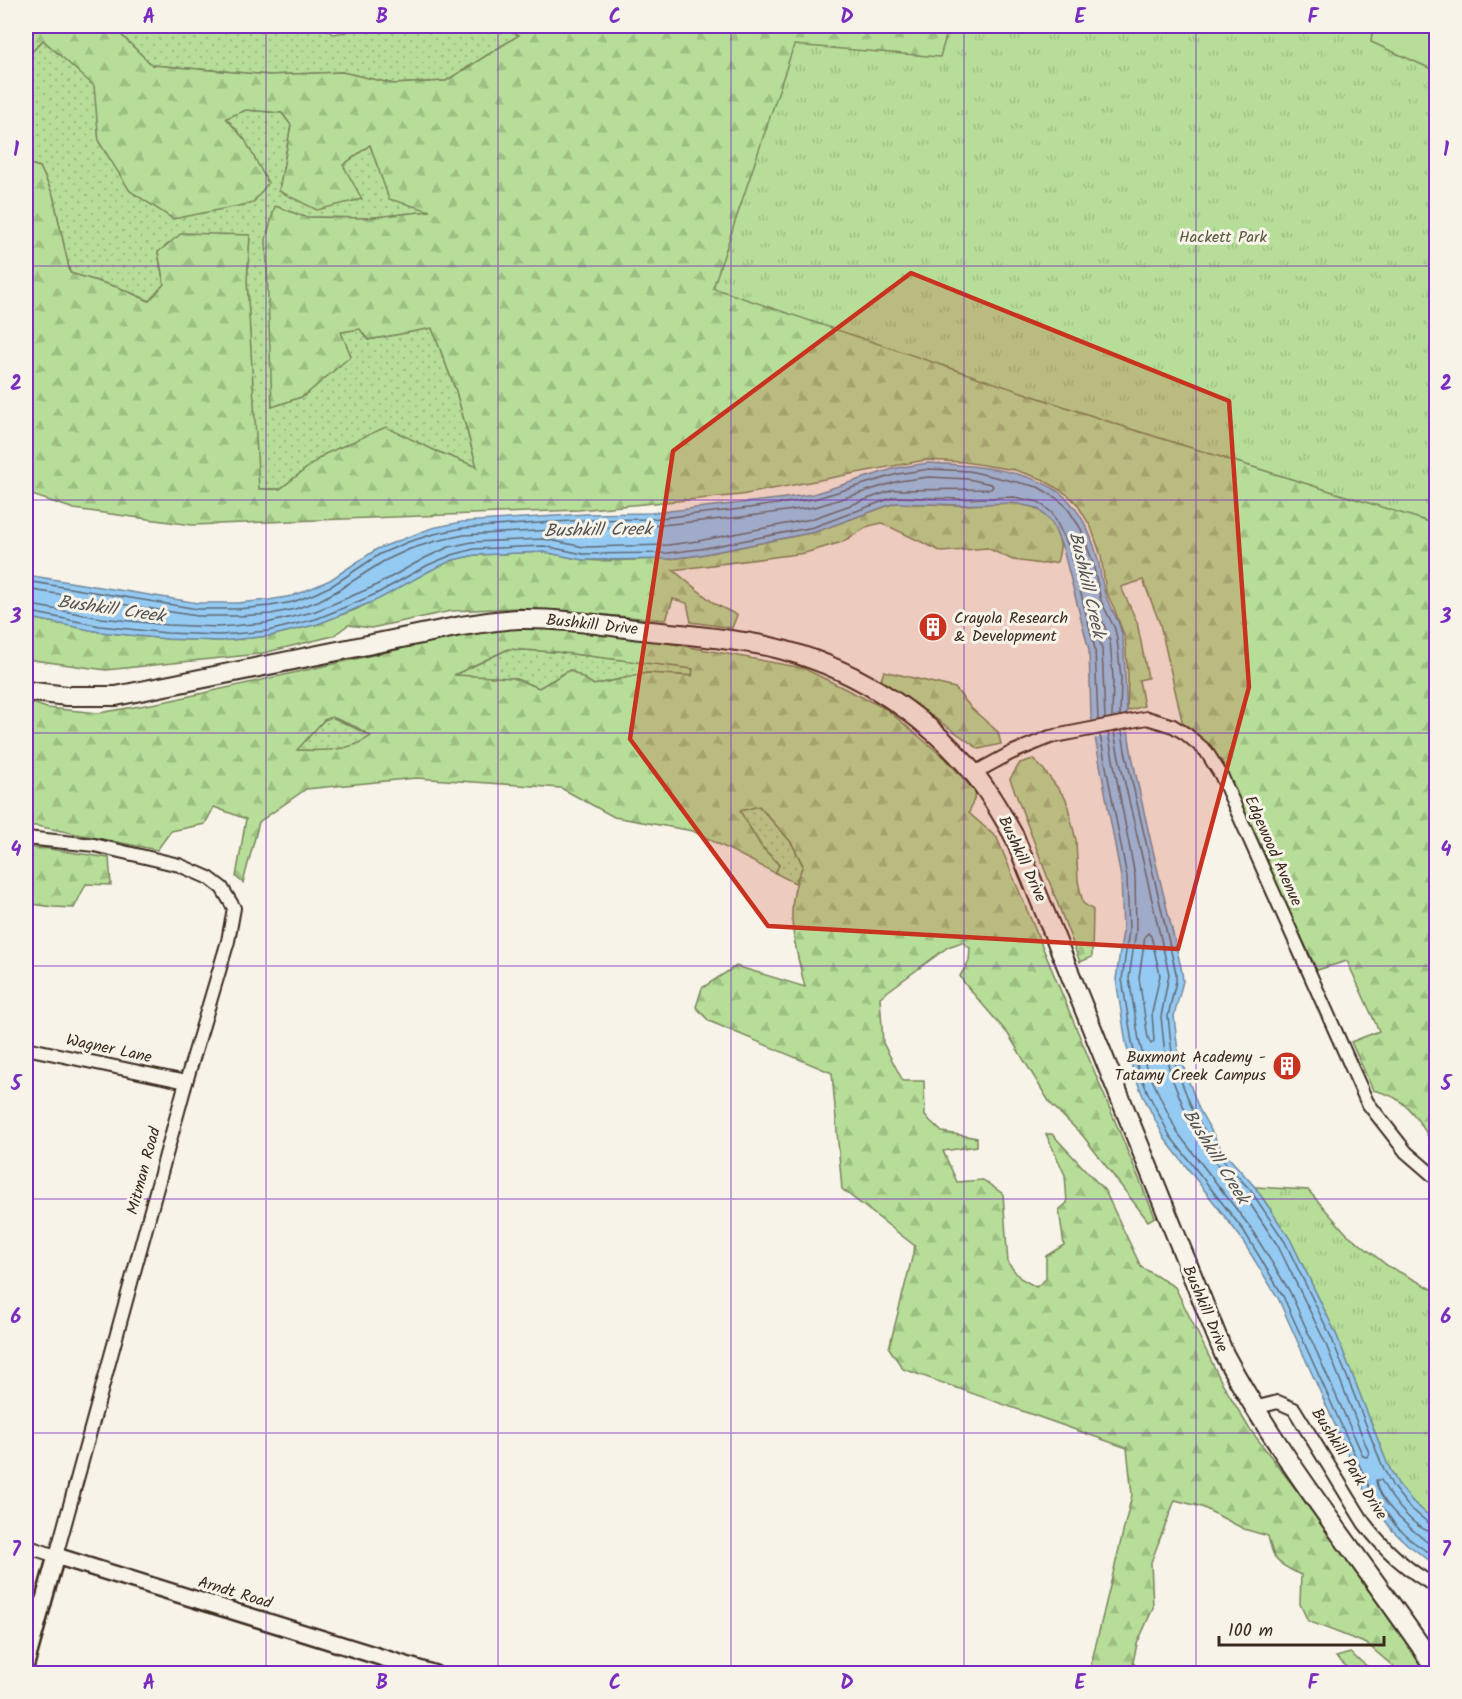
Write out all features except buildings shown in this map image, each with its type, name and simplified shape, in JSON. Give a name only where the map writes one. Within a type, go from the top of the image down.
[{"type":"main road","name":"Bushkill Drive","points":[[26,691],[67,696],[116,696],[461,626],[510,620],[553,620],[749,642],[823,663],[870,686],[908,711],[944,741],[974,773],[1003,817],[1022,855],[1224,1354],[1254,1408],[1437,1671]]},
{"type":"street","name":"Edgewood Avenue","points":[[974,773],[1038,741],[1063,733],[1147,718],[1173,726],[1206,751],[1214,762],[1367,1102],[1406,1152],[1437,1178]]},
{"type":"street","name":"Mitman Road","points":[[26,838],[94,845],[179,866],[209,878],[222,888],[234,908],[232,928],[186,1082],[26,1664]]},
{"type":"street","name":"Wagner Lane","points":[[26,1048],[186,1082]]},
{"type":"street","name":"Bushkill Park Drive","points":[[1254,1408],[1278,1402],[1294,1409],[1364,1523],[1375,1537],[1403,1564],[1437,1586]]},
{"type":"street","name":"Arndt Road","points":[[26,1546],[435,1674]]},
{"type":"highlighted area","points":[[911,273],[1229,401],[1249,687],[1178,949],[768,926],[630,739],[673,451]]},
{"type":"green space","points":[[26,26],[112,26],[152,65],[269,75],[342,72],[394,84],[446,81],[519,35],[494,26],[908,26],[944,34],[957,26],[1436,518],[1436,1155],[1425,1132],[1408,1108],[1393,1097],[1373,1090],[1351,1042],[1379,1031],[1347,961],[1317,970],[1269,869],[1222,761],[1183,725],[1160,624],[1143,580],[1121,587],[1137,622],[1148,678],[1139,680],[1144,706],[1127,711],[1128,677],[1125,638],[1106,592],[1101,556],[1091,527],[1077,504],[1068,495],[1042,479],[1015,470],[964,462],[925,460],[741,495],[578,510],[192,525],[74,509],[26,493],[26,163],[40,167],[53,195],[70,273],[120,288],[149,301],[164,284],[158,252],[182,233],[250,235],[247,281],[259,489],[280,489],[325,454],[386,427],[436,451],[477,467],[456,391],[432,328],[368,340],[360,329],[341,332],[351,356],[304,396],[272,407],[266,239],[275,206],[305,217],[366,218],[430,211],[389,199],[370,145],[343,165],[362,199],[317,210],[279,191],[291,125],[282,113],[246,110],[226,118],[245,140],[268,183],[253,203],[173,219],[130,191],[99,142],[94,86],[43,40],[26,58]]},
{"type":"green space","points":[[112,26],[321,26],[333,34],[361,29],[397,29],[408,26],[494,26],[520,35],[446,81],[394,84],[342,72],[269,75],[152,65]]},
{"type":"green space","name":"Hackett Park","points":[[949,26],[1436,26],[1436,524],[1131,429],[713,288],[794,45],[940,57]]},
{"type":"green space","points":[[1373,26],[1436,26],[1436,71],[1371,42]]},
{"type":"green space","points":[[43,40],[95,86],[99,142],[217,209],[253,203],[245,140],[226,118],[246,110],[282,113],[291,125],[279,191],[343,165],[370,145],[377,165],[432,211],[366,218],[305,217],[275,207],[272,407],[304,396],[340,332],[360,329],[368,340],[432,328],[456,391],[477,467],[436,451],[325,454],[280,489],[258,489],[247,281],[250,235],[158,252],[164,285],[150,301],[120,288],[70,273],[53,195],[40,167],[26,163],[26,58]]},
{"type":"green space","points":[[895,503],[961,505],[1013,503],[1037,509],[1047,516],[1058,537],[1060,548],[1057,562],[1042,564],[1013,560],[987,548],[942,552],[882,523],[869,526],[842,542],[805,553],[673,570],[715,604],[737,615],[732,628],[691,622],[687,603],[673,599],[666,620],[517,608],[451,611],[371,628],[348,625],[333,636],[259,654],[106,670],[26,659],[26,617],[100,632],[167,639],[220,641],[270,636],[318,624],[357,609],[431,570],[453,560],[475,555],[544,552],[583,560],[669,559],[815,532]]},
{"type":"green space","points":[[503,626],[613,633],[803,668],[886,709],[946,759],[976,793],[969,813],[997,838],[1155,1217],[1148,1221],[1083,1136],[1050,1103],[1008,1034],[965,984],[960,976],[969,961],[970,948],[962,942],[948,947],[880,997],[883,1043],[903,1081],[924,1081],[925,1116],[942,1132],[977,1138],[977,1146],[943,1151],[957,1182],[983,1180],[1003,1194],[1008,1263],[1020,1278],[1036,1287],[1046,1279],[1046,1256],[1064,1245],[1059,1210],[1067,1203],[1065,1175],[1046,1134],[1052,1134],[1105,1191],[1141,1267],[1175,1287],[1221,1381],[1249,1428],[1320,1521],[1428,1673],[1401,1673],[1367,1644],[1308,1621],[1300,1604],[1301,1575],[1278,1561],[1272,1552],[1268,1536],[1244,1529],[1202,1507],[1175,1500],[1151,1562],[1153,1608],[1137,1644],[1133,1662],[1140,1673],[1089,1673],[1132,1495],[1127,1448],[903,1369],[889,1348],[915,1246],[842,1189],[832,1073],[709,1021],[696,1007],[702,988],[736,966],[805,987],[792,926],[793,896],[803,865],[791,842],[759,806],[740,811],[761,846],[779,865],[775,873],[693,831],[614,817],[561,788],[416,778],[306,789],[259,822],[243,883],[236,877],[246,819],[214,807],[205,824],[171,831],[157,850],[37,826],[26,826],[26,701],[47,708],[99,713],[163,702]],"holes":[[[508,649],[556,652],[693,669],[692,676],[647,673],[594,685],[570,670],[539,688],[513,678],[454,675]],[[332,717],[371,736],[345,748],[297,750],[324,720]]]},
{"type":"green space","points":[[508,649],[556,652],[693,668],[692,676],[647,673],[594,685],[570,670],[539,688],[513,678],[453,676]]},
{"type":"green space","points":[[884,671],[955,688],[972,709],[998,732],[1001,744],[979,749],[881,680]]},
{"type":"green space","points":[[332,717],[371,736],[345,748],[296,750],[324,720]]},
{"type":"green space","points":[[1033,759],[1066,799],[1076,840],[1078,881],[1083,903],[1093,910],[1092,957],[1080,962],[1010,779],[1020,763]]},
{"type":"green space","points":[[759,806],[791,842],[803,866],[795,883],[775,873],[779,865],[761,846],[739,811]]},
{"type":"green space","points":[[26,848],[43,848],[109,858],[111,885],[86,884],[74,908],[26,903]]},
{"type":"green space","points":[[1255,1187],[1308,1190],[1346,1233],[1388,1266],[1436,1291],[1436,1522],[1413,1502],[1398,1484],[1387,1463],[1337,1336],[1290,1239]]},
{"type":"green space","points":[[1350,1653],[1376,1673],[1354,1673],[1336,1657]]},
{"type":"water","name":"Bushkill Creek","points":[[928,463],[1004,471],[1041,482],[1070,502],[1092,539],[1105,595],[1122,635],[1127,723],[1131,750],[1182,972],[1183,981],[1174,1016],[1178,1052],[1199,1109],[1222,1150],[1255,1187],[1290,1239],[1337,1336],[1387,1463],[1398,1484],[1413,1502],[1436,1522],[1436,1565],[1392,1530],[1366,1494],[1278,1298],[1239,1235],[1165,1139],[1133,1071],[1116,979],[1123,930],[1121,877],[1091,716],[1089,650],[1063,549],[1052,523],[1037,508],[1013,503],[960,505],[895,503],[815,532],[669,559],[583,560],[544,552],[475,555],[453,560],[379,599],[318,624],[270,636],[220,641],[167,639],[100,632],[26,617],[26,575],[198,603],[269,600],[292,596],[312,588],[330,580],[377,549],[432,528],[462,522],[586,514],[651,513],[778,499],[813,494],[896,468]]},
{"type":"pier","points":[[1129,714],[1131,731],[1092,739],[1089,721]]},
{"type":"place","name":"Crayola Research & Development","points":[[933,627]]},
{"type":"place","name":"Buxmont Academy - Tatamy Creek Campus","points":[[1287,1066]]}]
